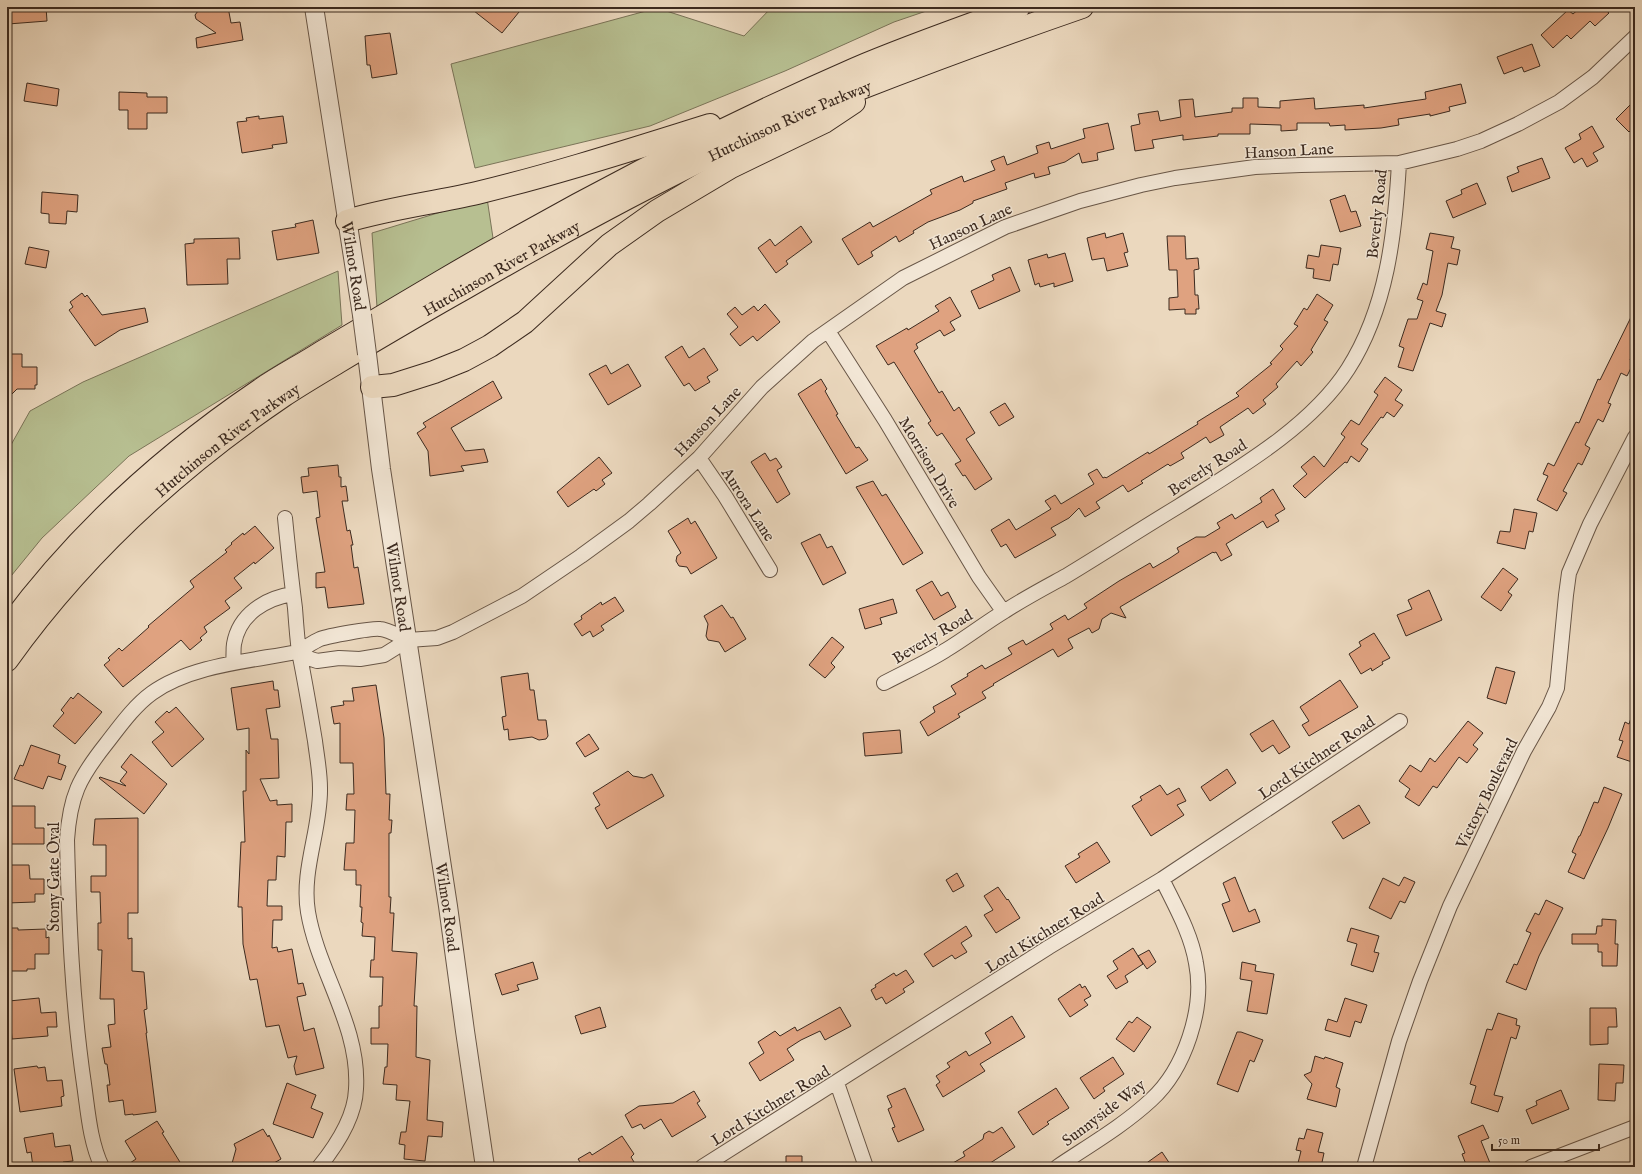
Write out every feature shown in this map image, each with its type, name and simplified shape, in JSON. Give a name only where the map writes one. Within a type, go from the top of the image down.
[{"type":"highway","name":"Hutchinson River Parkway","points":[[11,624],[66,557],[140,483],[220,418],[263,388],[485,256],[640,171],[856,69],[933,38],[1019,7]]},
{"type":"highway","name":"Hutchinson River Parkway","points":[[7,660],[54,599],[88,560],[135,513],[162,488],[202,455],[287,393],[388,332],[528,252],[645,189],[739,142],[859,89],[1082,7]]},
{"type":"highway","points":[[372,387],[393,385],[434,372],[464,360],[490,346],[525,322],[609,245],[657,211],[731,168],[824,122],[893,77]]},
{"type":"highway","points":[[347,221],[366,215],[479,192],[622,152],[780,104]]},
{"type":"street","name":"Wilmot Road","points":[[314,7],[362,315],[382,469],[448,906],[462,1015],[485,1167]]},
{"type":"street","name":"Hanson Lane","points":[[408,640],[437,638],[453,632],[522,596],[552,577],[629,521],[699,458],[762,387],[797,354],[903,278],[950,254],[1005,227],[1080,201],[1141,185],[1217,172],[1301,165],[1399,163],[1475,143],[1518,124],[1559,102],[1609,62],[1635,37]]},
{"type":"street","name":"Beverly Road","points":[[884,683],[946,651],[1003,611],[1067,575],[1229,474],[1302,422],[1324,399],[1347,371],[1375,316],[1390,260],[1397,201],[1399,163]]},
{"type":"street","name":"Morrison Drive","points":[[828,331],[885,420],[979,577],[1003,611]]},
{"type":"street","name":"Victory Boulevard","points":[[1364,1167],[1399,1041],[1420,981],[1450,906],[1524,751],[1549,707],[1557,688],[1569,573],[1590,524],[1634,440]]},
{"type":"street","name":"Aurora Lane","points":[[699,458],[725,496],[770,570]]},
{"type":"street","points":[[284,518],[299,651],[305,676],[321,789],[319,812],[310,862],[307,894],[308,910],[314,935],[344,1018],[356,1062],[356,1091],[350,1116],[336,1146],[319,1167]]},
{"type":"street","points":[[233,663],[234,643],[239,629],[248,614],[273,599],[293,594]]},
{"type":"street","name":"Stony Gate Oval","points":[[102,1167],[93,1144],[73,997],[68,909],[68,840],[69,821],[73,800],[78,785],[89,767],[119,726],[142,702],[154,692],[183,677],[233,663],[299,651],[310,643],[325,637],[380,628],[408,640]]},
{"type":"street","points":[[299,651],[308,658],[317,661],[339,658],[360,659],[384,655],[408,640]]},
{"type":"street","name":"Lord Kitchner Road","points":[[702,1167],[837,1083],[1049,947],[1162,879],[1400,721]]},
{"type":"street","name":"Sunnyside Way","points":[[1056,1167],[1129,1118],[1151,1100],[1168,1080],[1179,1062],[1190,1036],[1198,987],[1197,964],[1182,920],[1162,879]]},
{"type":"street","points":[[837,1083],[866,1167]]},
{"type":"street","points":[[1531,1167],[1635,1127]]},
{"type":"green space","points":[[772,7],[938,7],[894,22],[785,71],[650,126],[475,168],[451,64],[657,8],[744,36]]},
{"type":"green space","points":[[487,198],[493,238],[377,307],[372,233]]},
{"type":"green space","points":[[338,271],[342,325],[129,456],[42,538],[7,581],[7,452],[30,411],[83,382]]},
{"type":"building","points":[[7,7],[46,7],[47,21],[8,24]]},
{"type":"building","points":[[201,7],[228,7],[231,23],[240,22],[243,40],[197,48],[196,38],[216,33],[196,19],[195,15]]},
{"type":"building","points":[[469,7],[512,7],[519,12],[502,33]]},
{"type":"building","points":[[1581,7],[1602,7],[1609,13],[1595,26],[1590,21],[1571,39],[1567,35],[1553,48],[1541,35],[1568,10],[1573,14]]},
{"type":"building","points":[[390,33],[397,74],[372,78],[370,65],[367,65],[365,36]]},
{"type":"building","points":[[1532,44],[1540,66],[1524,72],[1522,67],[1504,74],[1497,57]]},
{"type":"building","points":[[27,83],[59,89],[57,106],[24,101]]},
{"type":"building","points":[[1461,84],[1466,103],[1449,107],[1450,111],[1430,116],[1430,114],[1398,119],[1399,125],[1381,128],[1345,130],[1345,125],[1330,126],[1329,123],[1297,123],[1297,130],[1281,131],[1281,125],[1250,124],[1250,134],[1218,134],[1218,136],[1183,140],[1183,135],[1152,140],[1154,148],[1135,151],[1131,126],[1140,124],[1138,114],[1158,111],[1160,121],[1181,117],[1179,100],[1193,99],[1195,117],[1232,112],[1232,108],[1243,108],[1243,98],[1258,98],[1258,107],[1280,108],[1280,101],[1314,98],[1315,109],[1364,105],[1364,108],[1426,99],[1425,92]]},
{"type":"building","points":[[119,92],[147,93],[147,97],[167,97],[167,113],[147,113],[147,129],[128,129],[128,110],[119,110]]},
{"type":"building","points":[[1635,100],[1635,126],[1629,132],[1616,119]]},
{"type":"building","points":[[259,116],[259,119],[283,116],[287,143],[272,145],[273,148],[242,153],[237,122],[247,121],[246,118]]},
{"type":"building","points":[[1108,123],[1114,149],[1097,153],[1098,160],[1082,163],[1079,153],[1065,162],[1048,167],[1050,174],[1035,178],[1034,173],[1005,183],[1007,189],[973,201],[973,203],[960,210],[928,222],[899,242],[896,236],[871,252],[873,256],[858,265],[842,239],[870,222],[873,227],[932,194],[930,190],[962,176],[964,182],[995,170],[991,161],[1004,156],[1007,165],[1038,153],[1036,146],[1049,142],[1051,149],[1085,138],[1083,129]]},
{"type":"building","points":[[1592,126],[1604,147],[1593,153],[1598,161],[1587,167],[1582,158],[1574,163],[1565,148],[1581,139],[1579,134]]},
{"type":"building","points":[[1542,158],[1550,178],[1512,192],[1507,177],[1519,172],[1517,167]]},
{"type":"building","points":[[1477,183],[1486,204],[1453,218],[1446,201],[1462,194],[1461,190]]},
{"type":"building","points":[[42,192],[78,195],[77,212],[67,211],[66,224],[49,223],[49,214],[41,213]]},
{"type":"building","points":[[1345,195],[1351,212],[1356,211],[1361,226],[1340,232],[1330,200]]},
{"type":"building","points":[[313,220],[319,253],[277,260],[272,231],[296,227],[295,224]]},
{"type":"building","points":[[801,226],[812,242],[786,261],[788,264],[776,273],[758,248],[770,239],[775,246]]},
{"type":"building","points":[[1105,233],[1106,238],[1123,233],[1128,252],[1124,253],[1128,266],[1107,271],[1104,258],[1092,260],[1087,238]]},
{"type":"building","points":[[1430,233],[1454,237],[1451,248],[1460,250],[1457,265],[1448,263],[1442,295],[1436,311],[1446,314],[1442,327],[1430,323],[1413,371],[1398,367],[1404,348],[1399,346],[1408,319],[1417,319],[1423,301],[1417,299],[1423,283],[1427,285],[1433,251],[1426,249]]},
{"type":"building","points":[[1167,236],[1185,236],[1186,259],[1198,258],[1199,269],[1194,270],[1195,295],[1198,295],[1199,309],[1196,309],[1196,314],[1185,314],[1185,309],[1169,310],[1169,298],[1178,297],[1177,270],[1169,270]]},
{"type":"building","points":[[239,238],[240,259],[227,259],[228,284],[187,285],[185,244],[194,243],[194,239]]},
{"type":"building","points":[[1321,245],[1341,248],[1338,265],[1333,264],[1330,281],[1313,278],[1314,269],[1306,268],[1308,255],[1319,257]]},
{"type":"building","points":[[29,247],[49,251],[46,268],[25,264]]},
{"type":"building","points":[[1065,253],[1073,281],[1054,287],[1054,283],[1040,287],[1039,283],[1035,285],[1028,260],[1047,254],[1048,258]]},
{"type":"building","points":[[1010,267],[1020,291],[979,309],[971,291],[994,280],[992,275]]},
{"type":"building","points":[[82,293],[85,297],[87,295],[102,315],[145,308],[148,322],[120,330],[95,346],[69,310],[73,307],[70,302]]},
{"type":"building","points":[[1317,294],[1333,305],[1324,320],[1328,322],[1311,350],[1313,352],[1301,366],[1297,361],[1276,384],[1278,387],[1263,400],[1266,404],[1253,414],[1248,408],[1220,427],[1224,435],[1210,443],[1206,437],[1181,453],[1184,458],[1170,466],[1168,464],[1141,481],[1143,483],[1128,492],[1123,485],[1096,502],[1100,508],[1085,517],[1079,508],[1069,518],[1051,528],[1056,535],[1015,558],[1006,544],[1001,547],[991,530],[1009,519],[1016,530],[1051,509],[1045,501],[1055,495],[1061,504],[1094,484],[1088,474],[1097,469],[1103,478],[1106,478],[1198,424],[1197,422],[1239,396],[1236,393],[1272,364],[1270,363],[1283,349],[1280,346],[1298,326],[1294,324],[1304,308],[1307,310]]},
{"type":"building","points":[[950,297],[961,316],[950,322],[955,330],[944,336],[940,330],[916,344],[918,348],[914,351],[939,393],[942,391],[954,411],[959,407],[975,433],[966,439],[992,479],[975,490],[965,475],[963,476],[955,464],[961,461],[942,433],[937,436],[928,423],[931,421],[894,362],[888,365],[876,346],[907,328],[908,330],[939,311],[935,306]]},
{"type":"building","points":[[765,304],[780,322],[757,341],[753,336],[740,346],[730,334],[738,327],[727,314],[735,307],[742,315],[754,306],[758,311]]},
{"type":"building","points":[[1635,309],[1635,350],[1630,360],[1634,362],[1627,376],[1621,373],[1608,403],[1611,404],[1603,422],[1598,419],[1585,445],[1590,448],[1582,465],[1578,463],[1563,491],[1567,493],[1557,511],[1537,500],[1548,476],[1543,474],[1548,463],[1554,466],[1576,422],[1579,423],[1598,379],[1600,380]]},
{"type":"building","points":[[682,346],[689,358],[704,348],[718,370],[707,377],[710,382],[695,391],[689,383],[684,386],[665,357]]},
{"type":"building","points":[[8,354],[22,354],[22,367],[37,367],[37,385],[35,385],[35,389],[17,389],[7,399]]},
{"type":"building","points":[[628,364],[641,386],[608,405],[589,374],[606,365],[611,374]]},
{"type":"building","points":[[1385,377],[1402,390],[1395,400],[1403,405],[1394,417],[1387,412],[1383,418],[1381,417],[1361,444],[1368,449],[1359,462],[1351,456],[1347,463],[1345,462],[1305,498],[1293,486],[1307,474],[1301,467],[1314,456],[1324,467],[1345,437],[1341,434],[1351,420],[1359,425],[1378,395],[1374,392]]},
{"type":"building","points":[[821,379],[827,389],[825,391],[838,414],[836,415],[856,448],[859,447],[868,460],[846,474],[798,394]]},
{"type":"building","points":[[493,381],[502,398],[451,428],[465,451],[484,449],[488,462],[461,466],[464,471],[430,476],[428,451],[417,433],[426,427],[423,423]]},
{"type":"building","points":[[1005,403],[1014,417],[999,426],[990,412]]},
{"type":"building","points":[[765,453],[770,461],[776,458],[782,467],[777,470],[790,494],[777,503],[751,462]]},
{"type":"building","points":[[599,457],[612,473],[602,480],[605,484],[596,491],[594,489],[568,507],[557,492]]},
{"type":"building","points":[[338,465],[339,477],[341,477],[341,487],[346,486],[348,501],[342,501],[347,531],[350,530],[353,545],[351,545],[354,568],[358,567],[364,604],[328,608],[325,587],[316,588],[316,573],[325,572],[316,518],[320,517],[317,491],[303,493],[301,477],[309,476],[308,468]]},
{"type":"building","points":[[873,481],[882,496],[886,494],[923,553],[903,565],[856,487]]},
{"type":"building","points":[[1273,489],[1285,509],[1275,515],[1279,521],[1267,528],[1263,521],[1226,544],[1232,555],[1221,561],[1216,552],[1213,552],[1120,607],[1126,618],[1111,613],[1102,619],[1099,629],[1092,633],[1089,628],[1068,639],[1073,648],[1058,657],[1053,649],[993,684],[994,685],[982,692],[986,698],[958,714],[960,717],[928,736],[920,722],[935,712],[933,707],[956,694],[951,686],[968,676],[967,674],[982,665],[985,669],[1012,654],[1008,648],[1023,640],[1026,645],[1053,629],[1050,624],[1065,615],[1068,620],[1087,608],[1084,604],[1119,581],[1150,563],[1153,568],[1170,558],[1179,552],[1177,548],[1196,537],[1205,537],[1220,528],[1217,523],[1232,514],[1235,519],[1262,502],[1260,498]]},
{"type":"building","points":[[1514,509],[1537,513],[1533,532],[1529,531],[1525,549],[1497,543],[1500,531],[1510,532]]},
{"type":"building","points":[[688,518],[691,524],[695,521],[717,558],[691,574],[687,567],[679,566],[676,561],[677,556],[681,553],[668,531]]},
{"type":"building","points":[[255,526],[274,548],[255,564],[254,562],[234,578],[242,588],[225,601],[230,608],[204,627],[207,632],[200,638],[202,640],[190,650],[181,640],[123,687],[104,665],[110,660],[108,658],[119,648],[122,651],[149,627],[148,626],[194,587],[190,581],[227,552],[225,550],[232,544],[231,543],[243,533],[244,535]]},
{"type":"building","points":[[820,534],[827,548],[832,546],[846,573],[823,585],[801,543]]},
{"type":"building","points":[[1503,568],[1518,579],[1508,592],[1512,595],[1501,611],[1481,597]]},
{"type":"building","points":[[932,581],[941,596],[948,592],[956,607],[934,620],[916,590]]},
{"type":"building","points":[[1429,590],[1442,620],[1406,636],[1397,615],[1412,609],[1408,600]]},
{"type":"building","points":[[615,597],[624,611],[601,626],[604,630],[593,637],[590,631],[582,636],[574,624],[582,619],[581,616],[601,602],[602,605]]},
{"type":"building","points":[[893,599],[897,613],[880,618],[882,624],[865,629],[859,609]]},
{"type":"building","points":[[722,605],[731,618],[733,617],[746,639],[725,652],[719,642],[708,640],[706,636],[708,624],[704,616]]},
{"type":"building","points":[[1374,633],[1390,658],[1382,662],[1383,664],[1372,671],[1371,668],[1361,674],[1349,654],[1361,646],[1359,642]]},
{"type":"building","points":[[832,637],[844,647],[831,663],[835,667],[825,678],[809,665]]},
{"type":"building","points":[[1496,667],[1515,672],[1506,704],[1487,698]]},
{"type":"building","points":[[528,673],[530,690],[534,690],[538,720],[546,720],[548,736],[546,739],[539,740],[532,737],[509,740],[508,729],[504,730],[502,717],[506,716],[501,677]]},
{"type":"building","points":[[1340,680],[1358,707],[1309,736],[1302,725],[1309,721],[1300,707]]},
{"type":"building","points":[[273,681],[274,690],[278,690],[280,707],[266,709],[271,739],[278,739],[279,778],[260,779],[270,801],[277,800],[277,805],[292,804],[292,822],[286,822],[285,857],[277,856],[276,880],[268,880],[267,906],[282,906],[282,920],[273,920],[272,948],[277,947],[278,952],[292,949],[298,984],[303,983],[306,995],[297,997],[304,1031],[314,1028],[324,1068],[296,1075],[294,1066],[297,1056],[288,1058],[279,1025],[266,1027],[257,979],[250,980],[243,944],[242,907],[238,907],[241,842],[245,842],[243,791],[246,791],[246,750],[249,754],[249,728],[237,730],[231,688]]},
{"type":"building","points":[[376,685],[384,738],[386,794],[390,794],[389,820],[392,820],[391,833],[389,833],[389,897],[391,897],[390,913],[394,913],[392,951],[417,953],[414,1006],[417,1006],[416,1057],[430,1060],[427,1120],[443,1122],[442,1137],[428,1136],[425,1161],[404,1159],[405,1145],[399,1144],[401,1132],[406,1132],[410,1101],[396,1100],[397,1085],[383,1084],[385,1067],[387,1067],[388,1044],[371,1044],[371,1028],[379,1028],[379,1006],[382,1006],[383,977],[370,977],[371,960],[374,960],[375,937],[362,936],[362,907],[360,907],[361,885],[356,885],[356,870],[344,870],[346,843],[354,843],[355,810],[346,810],[347,794],[354,794],[353,763],[340,763],[340,723],[334,724],[331,707],[344,705],[343,701],[354,701],[352,688]]},
{"type":"building","points":[[78,693],[102,712],[75,744],[53,726],[64,713],[61,710],[71,697],[73,699]]},
{"type":"building","points":[[176,707],[204,739],[172,767],[152,742],[164,732],[155,722],[167,711],[169,713]]},
{"type":"building","points":[[1633,712],[1635,712],[1635,763],[1617,757],[1623,741],[1619,740],[1625,722],[1629,724]]},
{"type":"building","points":[[1273,720],[1290,747],[1279,754],[1273,745],[1262,752],[1250,734]]},
{"type":"building","points":[[1468,721],[1483,733],[1473,745],[1478,749],[1467,763],[1459,757],[1437,788],[1433,786],[1419,806],[1405,797],[1410,789],[1399,781],[1410,765],[1421,772],[1430,758],[1435,762]]},
{"type":"building","points":[[900,730],[902,753],[865,756],[863,733]]},
{"type":"building","points":[[589,734],[599,749],[585,757],[576,743]]},
{"type":"building","points":[[31,745],[60,755],[58,763],[66,766],[61,780],[48,776],[43,789],[14,779],[20,765],[23,766]]},
{"type":"building","points":[[131,754],[167,784],[144,814],[99,778],[100,777],[126,786],[120,781],[127,772],[121,767]]},
{"type":"building","points":[[1227,769],[1236,783],[1210,801],[1201,787]]},
{"type":"building","points":[[628,771],[633,776],[644,778],[652,774],[664,796],[607,829],[595,808],[600,805],[593,793]]},
{"type":"building","points":[[1160,785],[1167,795],[1179,788],[1186,801],[1177,805],[1184,815],[1151,836],[1132,806],[1142,800],[1140,797]]},
{"type":"building","points":[[1604,787],[1622,794],[1584,879],[1568,872],[1576,854],[1572,852],[1594,802],[1598,803]]},
{"type":"building","points":[[1359,805],[1370,823],[1343,839],[1332,822]]},
{"type":"building","points":[[7,806],[35,806],[35,828],[44,828],[44,844],[7,844]]},
{"type":"building","points":[[138,818],[138,913],[128,913],[128,939],[132,938],[132,971],[144,972],[147,1009],[144,1010],[156,1112],[125,1115],[123,1100],[109,1102],[107,1085],[110,1085],[107,1064],[105,1064],[102,1048],[111,1047],[108,1025],[115,1024],[114,999],[100,999],[102,950],[98,950],[98,923],[101,923],[100,892],[91,892],[91,876],[106,876],[106,845],[93,845],[95,819]]},
{"type":"building","points":[[1097,842],[1110,862],[1076,883],[1065,866],[1080,857],[1078,854]]},
{"type":"building","points":[[7,865],[29,865],[30,879],[44,879],[44,894],[35,894],[35,902],[7,903]]},
{"type":"building","points":[[957,873],[964,886],[953,892],[946,880]]},
{"type":"building","points":[[1235,877],[1249,912],[1255,909],[1260,922],[1233,932],[1222,904],[1230,901],[1223,883]]},
{"type":"building","points":[[1404,877],[1415,882],[1405,903],[1400,901],[1391,919],[1369,908],[1383,878],[1399,886]]},
{"type":"building","points":[[998,887],[1007,900],[1008,899],[1020,918],[996,933],[984,915],[993,910],[984,896]]},
{"type":"building","points":[[1546,900],[1563,908],[1539,956],[1526,990],[1506,982],[1514,964],[1517,965],[1531,933],[1526,931],[1535,913],[1539,915]]},
{"type":"building","points":[[1602,919],[1616,920],[1615,944],[1618,944],[1617,966],[1602,966],[1602,952],[1598,952],[1598,944],[1572,944],[1572,934],[1596,934],[1597,926],[1602,926]]},
{"type":"building","points":[[966,926],[972,936],[961,943],[967,952],[955,959],[952,955],[933,967],[924,954]]},
{"type":"building","points":[[7,928],[18,928],[18,930],[46,929],[46,938],[49,937],[49,954],[35,954],[35,969],[27,969],[27,971],[7,971]]},
{"type":"building","points":[[1351,928],[1379,936],[1374,952],[1379,953],[1373,972],[1351,965],[1357,944],[1347,941]]},
{"type":"building","points":[[1133,948],[1143,964],[1125,976],[1128,982],[1116,989],[1107,976],[1118,969],[1113,961]]},
{"type":"building","points":[[1149,950],[1156,962],[1147,969],[1138,956]]},
{"type":"building","points":[[533,962],[538,979],[517,985],[519,990],[502,995],[495,974]]},
{"type":"building","points":[[1242,962],[1256,965],[1255,971],[1274,974],[1267,1014],[1247,1011],[1252,981],[1240,979]]},
{"type":"building","points":[[906,970],[914,982],[903,989],[905,992],[886,1004],[882,997],[876,1000],[871,990],[876,987],[875,985],[894,973],[896,976]]},
{"type":"building","points":[[1080,984],[1082,988],[1085,986],[1091,996],[1084,1000],[1088,1005],[1070,1017],[1058,999]]},
{"type":"building","points":[[39,998],[41,1013],[56,1012],[57,1027],[47,1027],[48,1036],[12,1039],[9,1001]]},
{"type":"building","points":[[1345,998],[1367,1005],[1361,1023],[1355,1021],[1350,1037],[1325,1030],[1328,1019],[1337,1022]]},
{"type":"building","points":[[600,1007],[606,1027],[581,1034],[575,1016]]},
{"type":"building","points":[[840,1007],[851,1026],[825,1040],[820,1031],[801,1040],[787,1049],[794,1060],[760,1081],[749,1063],[764,1053],[758,1042],[775,1031],[780,1036],[795,1027],[797,1031]]},
{"type":"building","points":[[1590,1008],[1616,1008],[1617,1027],[1608,1027],[1608,1044],[1590,1045]]},
{"type":"building","points":[[1498,1013],[1517,1019],[1516,1025],[1520,1026],[1516,1039],[1511,1037],[1494,1095],[1503,1097],[1498,1112],[1471,1103],[1476,1086],[1470,1084],[1487,1029],[1492,1030]]},
{"type":"building","points":[[1012,1016],[1025,1037],[980,1064],[985,1071],[943,1097],[936,1085],[940,1082],[936,1076],[950,1067],[947,1063],[966,1051],[969,1056],[991,1043],[985,1033]]},
{"type":"building","points":[[1137,1017],[1151,1027],[1134,1052],[1116,1039],[1129,1021],[1132,1023]]},
{"type":"building","points":[[1237,1032],[1263,1040],[1254,1062],[1250,1060],[1238,1092],[1217,1084]]},
{"type":"building","points":[[1315,1056],[1324,1059],[1325,1057],[1343,1063],[1336,1087],[1340,1089],[1336,1107],[1307,1099],[1312,1084],[1304,1075],[1311,1072]]},
{"type":"building","points":[[1113,1057],[1124,1074],[1103,1088],[1105,1091],[1094,1099],[1080,1078]]},
{"type":"building","points":[[1599,1064],[1624,1065],[1623,1083],[1616,1083],[1615,1101],[1598,1100]]},
{"type":"building","points":[[37,1066],[38,1068],[45,1067],[47,1081],[62,1080],[64,1096],[61,1097],[62,1106],[20,1112],[14,1069]]},
{"type":"building","points":[[287,1083],[316,1095],[311,1108],[323,1113],[313,1138],[273,1124]]},
{"type":"building","points":[[905,1088],[924,1130],[898,1142],[892,1128],[895,1127],[888,1109],[892,1107],[887,1096]]},
{"type":"building","points":[[1056,1088],[1069,1108],[1047,1122],[1049,1124],[1033,1135],[1018,1112]]},
{"type":"building","points":[[1561,1090],[1569,1109],[1532,1124],[1526,1110],[1537,1105],[1536,1101]]},
{"type":"building","points":[[694,1091],[700,1101],[697,1103],[706,1117],[672,1137],[661,1119],[644,1129],[641,1124],[632,1128],[625,1115],[639,1106],[673,1103]]},
{"type":"building","points":[[157,1121],[164,1132],[162,1133],[183,1167],[124,1167],[136,1159],[125,1141]]},
{"type":"building","points":[[1483,1125],[1489,1138],[1481,1141],[1490,1163],[1481,1167],[1467,1167],[1462,1154],[1465,1153],[1458,1136]]},
{"type":"building","points":[[1002,1127],[1015,1147],[984,1167],[946,1167],[965,1156],[963,1152],[983,1139],[984,1134],[989,1131],[993,1133]]},
{"type":"building","points":[[263,1129],[268,1137],[269,1135],[281,1159],[274,1163],[276,1167],[231,1167],[236,1149],[234,1144]]},
{"type":"building","points":[[1307,1129],[1323,1133],[1318,1152],[1324,1153],[1321,1167],[1313,1167],[1298,1163],[1301,1151],[1296,1150],[1299,1138],[1304,1139]]},
{"type":"building","points":[[53,1133],[55,1147],[70,1145],[73,1161],[63,1162],[64,1167],[33,1167],[31,1152],[27,1153],[24,1138]]},
{"type":"building","points":[[622,1136],[634,1154],[631,1157],[634,1162],[626,1167],[572,1167],[580,1162],[578,1159],[590,1152],[592,1155]]},
{"type":"building","points":[[1162,1152],[1172,1167],[1141,1167]]},
{"type":"building","points":[[786,1156],[802,1156],[802,1167],[786,1167]]}]
